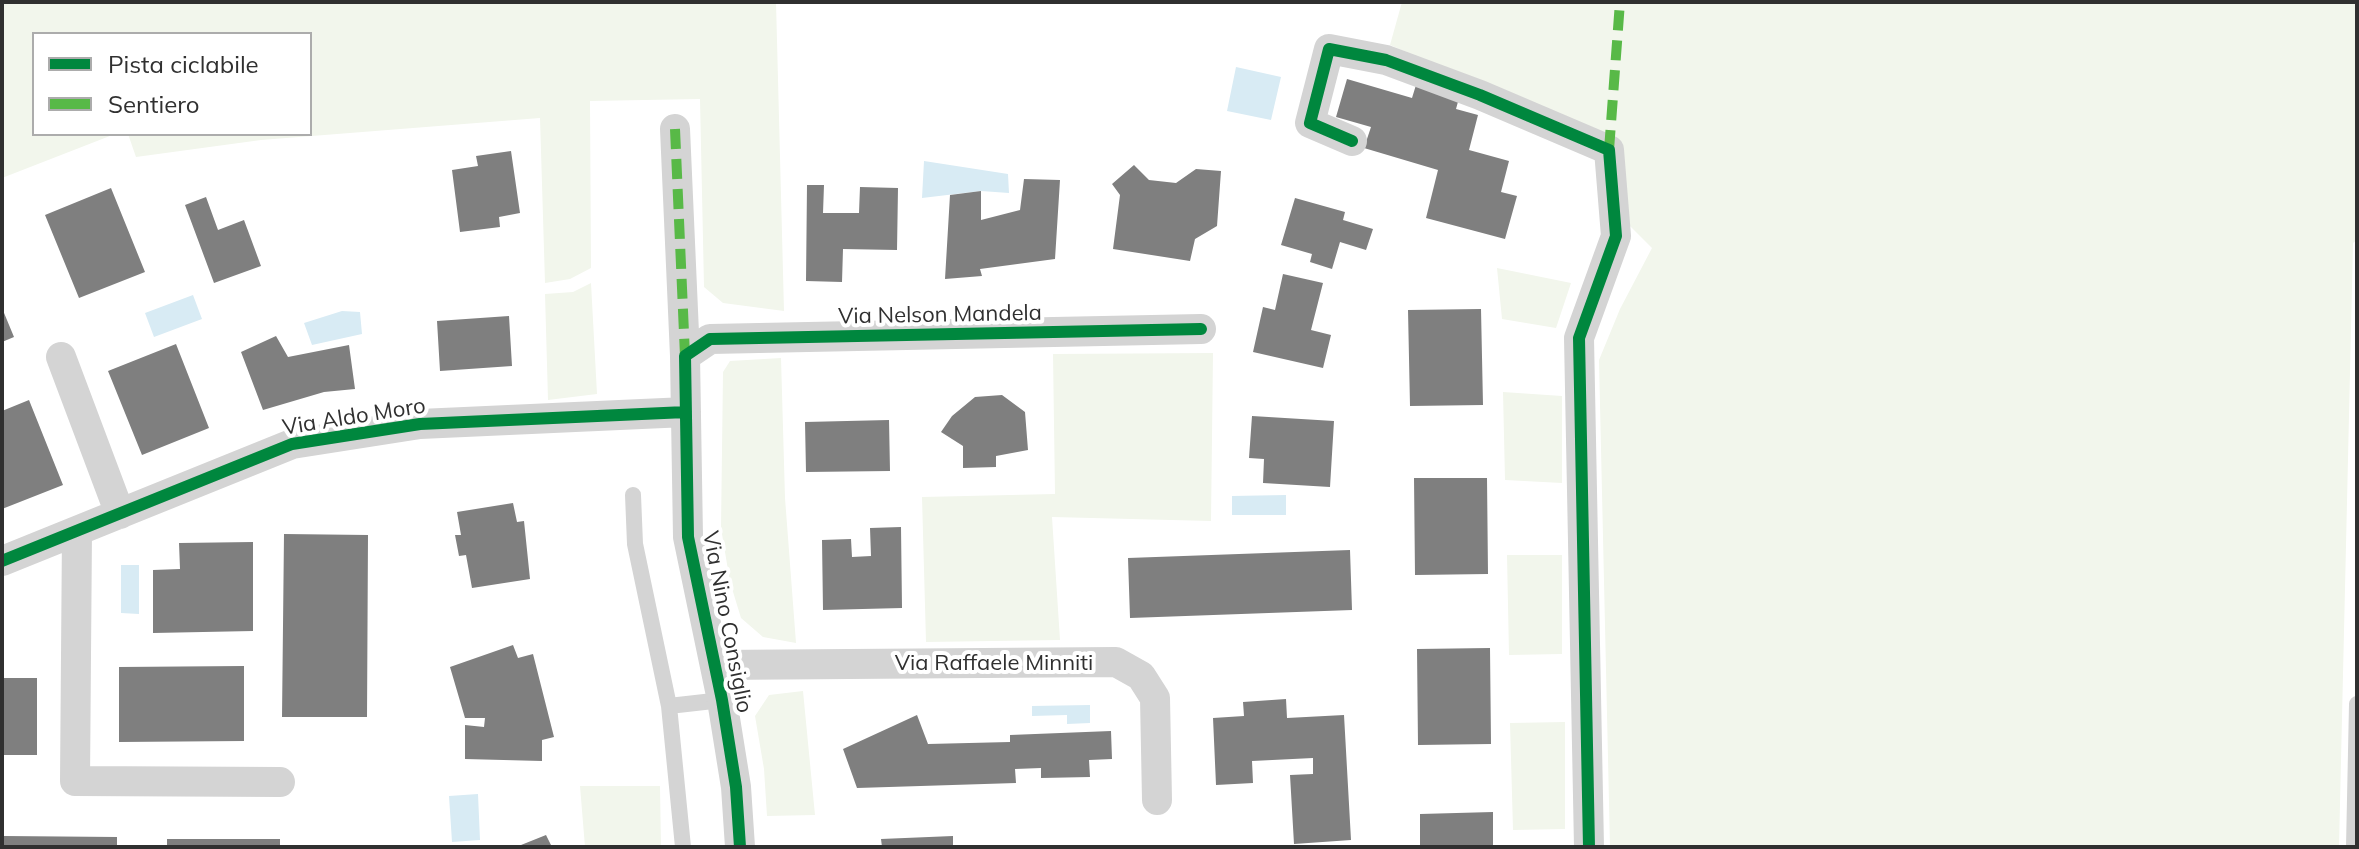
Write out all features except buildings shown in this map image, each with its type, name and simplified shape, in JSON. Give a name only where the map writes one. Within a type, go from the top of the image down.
[{"type":"street","points":[[1352,141],[1310,123],[1329,49],[1386,60],[1480,95],[1609,150],[1616,236],[1579,338],[1589,847]]},
{"type":"street","name":"Via Nino Consiglio","points":[[675,129],[685,356],[688,537],[722,700],[736,787],[740,847]]},
{"type":"street","name":"Via Nelson Mandela","points":[[685,356],[710,339],[1201,329]]},
{"type":"street","points":[[61,357],[120,514]]},
{"type":"street","name":"Via Aldo Moro","points":[[2,561],[292,444],[420,424],[686,412]]},
{"type":"street","points":[[77,531],[75,781],[280,782]]},
{"type":"street","name":"Via Raffaele Minniti","points":[[716,665],[1116,662],[1141,676],[1155,698],[1157,800]]},
{"type":"lane","points":[[633,495],[635,544],[669,706],[683,847]]},
{"type":"lane","points":[[669,706],[722,700]]},
{"type":"lane","points":[[2354,847],[2357,704]]},
{"type":"shaded area","points":[[2,2],[776,2],[784,311],[723,303],[704,287],[700,99],[590,101],[591,268],[570,279],[545,283],[540,118],[312,136],[312,32],[32,32],[32,136],[110,136],[2,178]]},
{"type":"shaded area","points":[[1402,2],[2357,2],[2357,240],[2353,243],[2339,847],[1610,847],[1599,360],[1620,309],[1652,248],[1628,224],[1619,143],[1390,45]]},
{"type":"shaded area","points":[[1236,67],[1281,77],[1271,120],[1227,111]]},
{"type":"shaded area","points":[[129,136],[312,136],[261,140],[136,157]]},
{"type":"shaded area","points":[[924,161],[1008,174],[1009,193],[981,191],[922,198]]},
{"type":"shaded area","points":[[1497,268],[1571,283],[1556,328],[1502,319]]},
{"type":"shaded area","points":[[591,283],[597,394],[548,400],[545,294],[573,292]]},
{"type":"shaded area","points":[[193,295],[202,319],[154,337],[145,313]]},
{"type":"shaded area","points":[[342,311],[360,312],[362,334],[312,345],[304,323]]},
{"type":"shaded area","points":[[1213,353],[1211,521],[1052,517],[1060,640],[926,642],[922,497],[1055,494],[1053,354]]},
{"type":"shaded area","points":[[781,358],[785,498],[796,643],[763,637],[741,618],[730,582],[721,528],[723,372],[730,361]]},
{"type":"shaded area","points":[[1503,392],[1562,396],[1562,483],[1505,480]]},
{"type":"shaded area","points":[[1286,495],[1286,515],[1232,515],[1232,496]]},
{"type":"shaded area","points":[[1507,555],[1562,555],[1562,654],[1509,655]]},
{"type":"shaded area","points":[[121,565],[139,565],[139,614],[121,613]]},
{"type":"shaded area","points":[[803,691],[815,815],[767,816],[764,769],[755,716],[769,695]]},
{"type":"shaded area","points":[[1090,705],[1090,723],[1067,724],[1067,715],[1032,716],[1032,706]]},
{"type":"shaded area","points":[[1565,722],[1565,829],[1513,830],[1510,723]]},
{"type":"shaded area","points":[[580,786],[660,786],[661,847],[585,847]]},
{"type":"shaded area","points":[[478,794],[480,840],[452,842],[449,796]]},
{"type":"marked path","points":[[1609,150],[1620,2]]},
{"type":"marked path","points":[[675,129],[685,356]]},
{"type":"cycle path","points":[[1352,141],[1310,123],[1329,49],[1386,60],[1480,95],[1609,150],[1616,236],[1579,338],[1589,847]]},
{"type":"cycle path","points":[[740,847],[736,787],[722,700],[688,537],[685,356],[710,339],[1201,329]]},
{"type":"cycle path","points":[[2,561],[292,444],[420,424],[686,412]]}]
